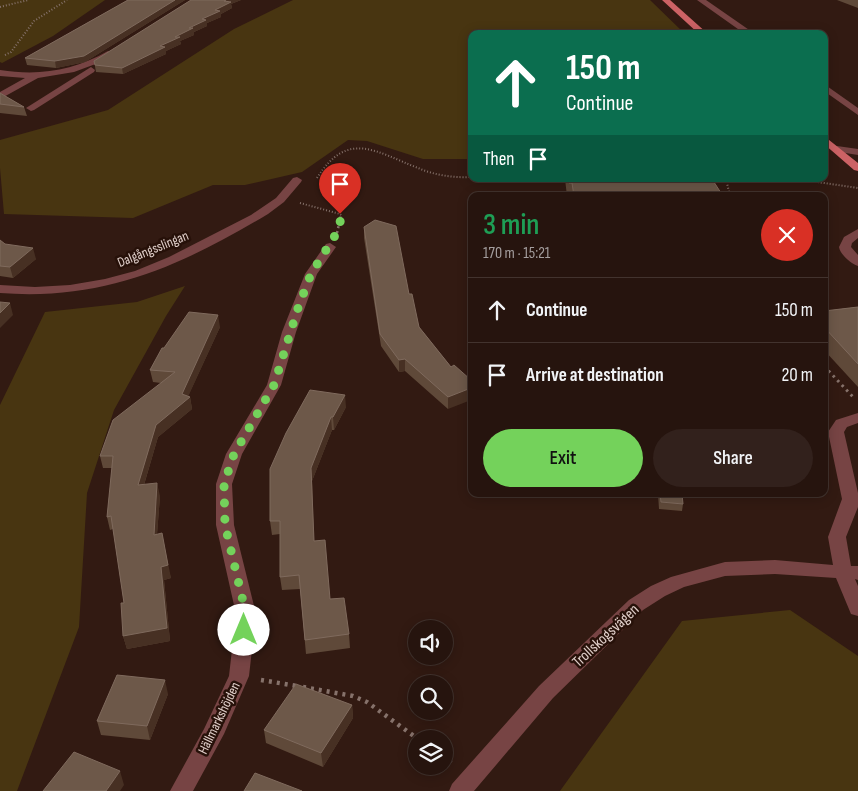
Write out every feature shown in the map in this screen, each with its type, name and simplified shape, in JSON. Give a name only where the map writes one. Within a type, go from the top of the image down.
[{"type":"main road","points":[[666,0],[700,30]]},
{"type":"main road","points":[[828,141],[858,168]]},
{"type":"street","points":[[701,0],[745,30]]},
{"type":"street","points":[[0,73],[36,76],[76,70],[99,60],[115,50]]},
{"type":"street","points":[[31,108],[98,66],[99,60]]},
{"type":"street","points":[[0,96],[36,76]]},
{"type":"street","points":[[828,90],[858,112]]},
{"type":"street","points":[[837,149],[858,152]]},
{"type":"street","name":"Dalgångsslingan","points":[[0,290],[70,289],[103,284],[139,274],[217,237],[270,207],[297,180]]},
{"type":"street","points":[[858,233],[845,245],[846,250],[858,262]]},
{"type":"street","name":"Hällmarkshöjden","points":[[181,791],[213,734],[239,676],[246,614],[225,525],[224,484],[234,454],[274,385],[289,332],[311,274],[330,247]]},
{"type":"street","points":[[858,418],[843,421],[838,426],[836,432],[854,500],[837,537],[851,573],[858,609]]},
{"type":"street","name":"Trollskogsvägen","points":[[460,791],[546,692],[636,605],[658,592],[678,582],[725,569],[775,567],[851,573]]},
{"type":"path","points":[[0,6],[28,0]]},
{"type":"path","points":[[0,57],[11,52],[34,21],[67,0]]},
{"type":"path","points":[[315,182],[338,153],[350,148],[369,148],[432,172],[455,178],[468,177]]},
{"type":"path","points":[[815,182],[858,188]]},
{"type":"path","points":[[292,201],[328,210],[342,216],[330,247]]},
{"type":"path","points":[[828,370],[858,403]]},
{"type":"path","points":[[239,676],[353,696],[367,702],[408,732]]},
{"type":"shaded area","points":[[0,0],[105,0],[53,36],[2,63],[0,62]]},
{"type":"shaded area","points":[[293,0],[650,0],[681,30],[468,30],[468,159],[423,159],[367,141],[348,140],[302,172],[245,185],[213,185],[133,218],[4,214],[0,168],[0,140],[108,110],[234,29]]},
{"type":"shaded area","points":[[185,286],[166,316],[114,410],[87,493],[79,627],[17,791],[0,791],[0,405],[45,312],[137,302]]},
{"type":"shaded area","points":[[790,610],[858,656],[858,791],[560,791],[682,621]]},
{"type":"building","points":[[128,0],[175,0],[84,56],[55,61],[25,58]]},
{"type":"building","points":[[191,0],[226,0],[224,1],[231,2],[215,10],[220,11],[202,19],[206,20],[175,37],[180,37],[160,46],[165,47],[122,68],[95,65],[94,61]]},
{"type":"building","points":[[0,93],[24,107],[0,104]]},
{"type":"building","points":[[714,182],[720,192],[573,192],[572,183],[569,183]]},
{"type":"building","points":[[375,220],[396,226],[409,294],[412,294],[419,327],[451,367],[454,365],[468,377],[468,389],[448,397],[405,359],[399,360],[380,334],[364,227]]},
{"type":"building","points":[[0,240],[5,244],[33,248],[10,267],[0,266]]},
{"type":"building","points":[[0,302],[10,303],[0,313]]},
{"type":"building","points":[[858,307],[858,364],[828,331],[828,311]]},
{"type":"building","points":[[189,312],[218,315],[182,394],[190,397],[156,425],[138,485],[157,483],[154,535],[162,533],[168,565],[161,567],[167,628],[123,636],[121,603],[124,603],[111,516],[107,517],[113,456],[100,456],[113,420],[175,372],[150,370],[162,348],[164,348]]},
{"type":"building","points":[[310,390],[345,395],[333,417],[331,417],[311,468],[314,541],[325,540],[330,599],[344,598],[349,634],[305,640],[299,575],[280,577],[280,521],[270,521],[270,469],[286,433]]},
{"type":"building","points":[[660,497],[682,497],[683,504],[661,502]]},
{"type":"building","points":[[117,675],[165,680],[147,726],[97,721]]},
{"type":"building","points":[[296,684],[352,705],[321,753],[264,730]]},
{"type":"building","points":[[74,752],[120,771],[106,791],[43,791]]},
{"type":"building","points":[[255,773],[302,791],[244,791]]},
{"type":"route","points":[[244,630],[246,614],[225,525],[224,484],[234,454],[274,385],[299,305],[311,274],[330,247],[336,234],[342,216],[340,214]]}]
